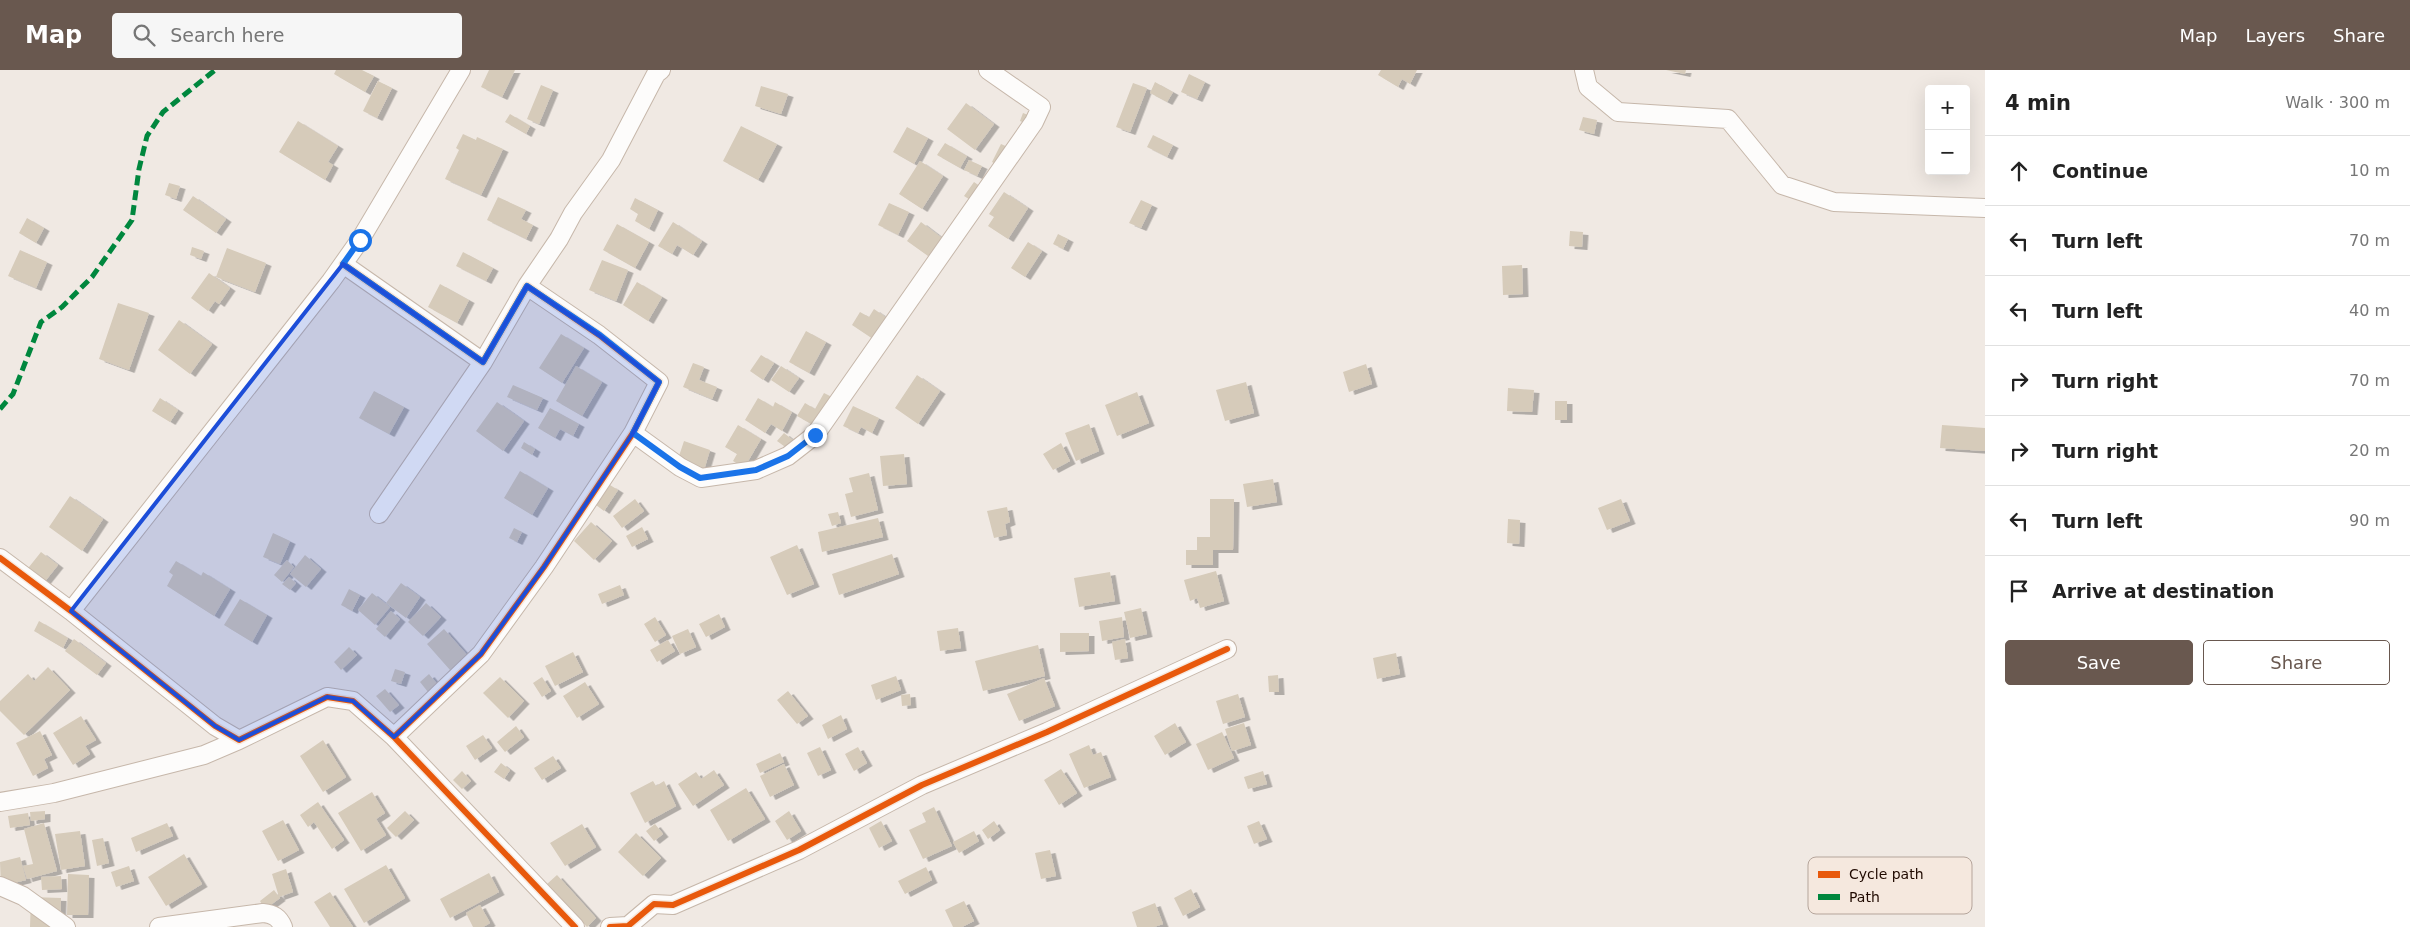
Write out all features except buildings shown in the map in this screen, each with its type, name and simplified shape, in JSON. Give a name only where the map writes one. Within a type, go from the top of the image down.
[{"type":"street","points":[[71,611],[343,264],[360,240],[461,70]]},
{"type":"street","points":[[379,514],[483,362],[527,286],[559,240],[573,213],[611,160],[637,106],[656,74],[661,70]]},
{"type":"street","points":[[633,433],[680,467],[700,478],[756,470],[788,456],[815,435],[1034,122],[1041,107],[988,70]]},
{"type":"street","points":[[1584,70],[1588,87],[1618,112],[1728,119],[1782,185],[1834,202],[1985,208]]},
{"type":"street","points":[[343,264],[483,362]]},
{"type":"street","points":[[394,737],[481,654],[544,567],[633,433],[659,382],[600,335],[527,286]]},
{"type":"street","points":[[0,558],[71,611],[215,726],[239,740]]},
{"type":"street","points":[[610,927],[628,926],[654,904],[673,905],[799,850],[922,785],[1047,732],[1227,649]]},
{"type":"street","points":[[0,802],[54,793],[204,755],[327,697],[353,701],[394,737],[575,927]]},
{"type":"street","points":[[0,886],[23,896],[66,927]]},
{"type":"street","points":[[159,927],[263,913],[273,914],[280,920],[283,927]]},
{"type":"highlighted area","points":[[343,264],[483,362],[527,286],[599,335],[659,382],[633,433],[544,567],[481,654],[394,737],[353,701],[327,697],[239,740],[215,726],[71,611]]},
{"type":"marked path","points":[[0,409],[13,394],[41,322],[62,307],[92,277],[132,220],[139,169],[147,136],[163,112],[215,70]]},
{"type":"cycle path","points":[[343,264],[483,362],[527,286],[599,335],[659,382],[633,433],[544,567],[481,654],[394,737]]},
{"type":"cycle path","points":[[0,558],[71,611],[215,726],[239,740],[327,697],[353,701],[394,737],[575,927]]},
{"type":"cycle path","points":[[610,927],[628,926],[654,904],[673,905],[799,850],[922,785],[1047,732],[1227,649]]},
{"type":"route","points":[[360,240],[343,264],[483,362],[527,286],[600,335],[659,382],[633,433],[680,467],[700,478],[756,470],[788,456],[815,435]]}]
